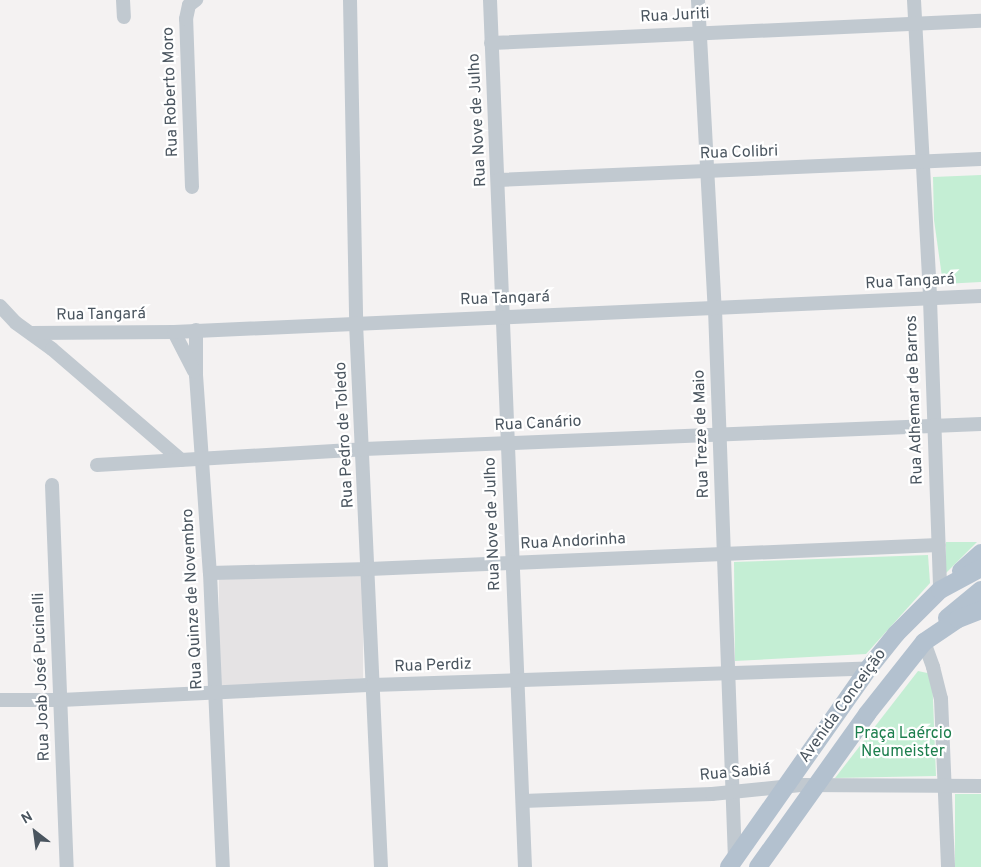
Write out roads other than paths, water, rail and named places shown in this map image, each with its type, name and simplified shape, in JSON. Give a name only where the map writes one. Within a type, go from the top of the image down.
[{"type":"main road","points":[[940,590],[981,553]]},
{"type":"main road","name":"Avenida Conceição","points":[[733,864],[785,786],[868,669],[896,634],[940,590],[981,568]]},
{"type":"main road","points":[[924,642],[943,621],[981,590]]},
{"type":"main road","name":"Avenida Conceição","points":[[758,867],[873,706],[924,642],[958,619],[978,613]]},
{"type":"street","points":[[123,0],[124,17]]},
{"type":"street","name":"Rua Roberto Moro","points":[[192,187],[186,19],[189,6],[196,0]]},
{"type":"street","name":"Rua Pedro de Toledo","points":[[350,0],[356,323],[364,449],[381,867]]},
{"type":"street","name":"Rua Nove de Julho","points":[[490,0],[525,867]]},
{"type":"street","name":"Rua Treze de Maio","points":[[698,0],[715,309],[734,792],[733,864]]},
{"type":"street","name":"Rua Adhemar de Barros","points":[[914,0],[930,299],[940,590]]},
{"type":"street","name":"Rua Juriti","points":[[491,43],[981,21]]},
{"type":"street","name":"Rua Colibri","points":[[498,180],[922,164],[981,159]]},
{"type":"street","name":"Rua Tangará","points":[[31,333],[174,332],[981,296]]},
{"type":"street","points":[[0,306],[10,317],[52,349],[181,460]]},
{"type":"street","name":"Rua Quinze de Novembro","points":[[196,330],[196,375],[210,573],[223,867]]},
{"type":"street","points":[[174,332],[196,375]]},
{"type":"street","name":"Rua Canário","points":[[97,465],[364,449],[981,424]]},
{"type":"street","name":"Rua Joab José Pucinelli","points":[[52,485],[67,867]]},
{"type":"street","name":"Rua Andorinha","points":[[210,573],[369,569],[724,553],[938,546]]},
{"type":"street","points":[[924,642],[934,667],[941,699],[948,867]]},
{"type":"street","name":"Rua Perdiz","points":[[0,700],[61,700],[373,685],[868,669]]},
{"type":"street","name":"Rua Sabiá","points":[[523,801],[734,792],[785,786],[981,786]]},
{"type":"park label","name":"Praça Laércio Neumeister","points":[[903,743]]}]
